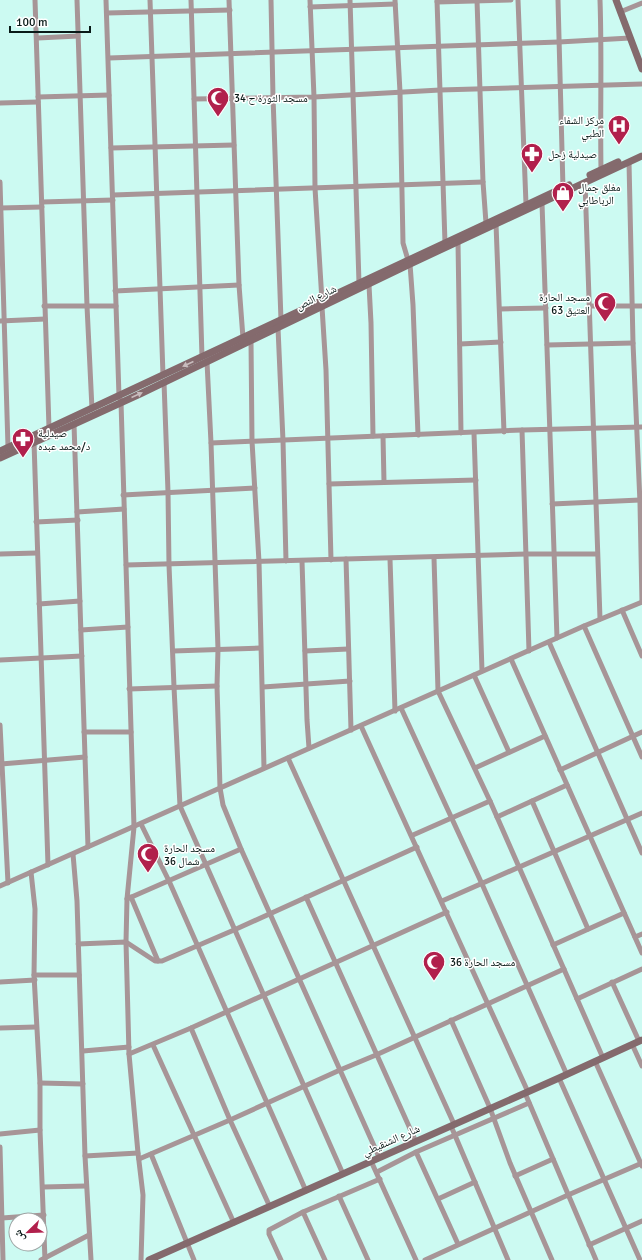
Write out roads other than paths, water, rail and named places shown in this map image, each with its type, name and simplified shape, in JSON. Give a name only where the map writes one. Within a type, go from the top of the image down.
[{"type":"main road","points":[[616,0],[642,69]]},
{"type":"main road","name":"شارع النص","points":[[205,360],[243,338],[280,320],[369,285],[445,243],[642,151]]},
{"type":"main road","name":"شارع النص","points":[[0,458],[74,424],[120,399],[278,328],[359,283],[458,242],[642,156]]},
{"type":"main road","name":"شارع النص","points":[[0,451],[92,408],[120,399]]},
{"type":"main road","name":"شارع الشنقيطي","points":[[149,1260],[490,1108],[527,1093],[641,1040]]},
{"type":"street","points":[[36,0],[44,306],[49,428]]},
{"type":"street","points":[[77,0],[86,306],[92,408]]},
{"type":"street","points":[[106,0],[134,827],[126,942],[129,1054],[143,1195],[141,1260]]},
{"type":"street","points":[[150,0],[168,492],[169,565],[180,806],[343,1174]]},
{"type":"street","points":[[191,0],[199,286],[211,443],[218,649],[217,686],[220,788],[223,805],[241,849],[379,1158]]},
{"type":"street","points":[[229,0],[237,191],[239,285],[243,338]]},
{"type":"street","points":[[271,0],[280,320]]},
{"type":"street","points":[[310,0],[314,97],[315,188],[322,304],[331,560]]},
{"type":"street","points":[[350,0],[359,283]]},
{"type":"street","points":[[445,243],[437,1],[511,0]]},
{"type":"street","points":[[518,0],[526,204]]},
{"type":"street","points":[[558,0],[563,188]]},
{"type":"street","points":[[600,0],[602,40],[600,85],[601,169]]},
{"type":"street","points":[[477,1],[483,182],[486,223]]},
{"type":"street","points":[[310,7],[350,6],[395,2],[400,92],[403,243],[409,262],[413,305],[418,435]]},
{"type":"street","points":[[620,12],[642,3]]},
{"type":"street","points":[[107,13],[230,10]]},
{"type":"street","points":[[38,38],[78,36]]},
{"type":"street","points":[[109,58],[312,52],[630,38]]},
{"type":"street","points":[[194,99],[314,97],[440,90],[642,84]]},
{"type":"street","points":[[0,103],[109,95]]},
{"type":"street","points":[[111,148],[234,145]]},
{"type":"street","points":[[0,886],[309,748],[362,726],[482,671],[642,602],[639,428],[633,343],[629,162]]},
{"type":"street","points":[[0,182],[2,321],[8,447]]},
{"type":"street","points":[[0,208],[157,193],[483,182]]},
{"type":"street","points":[[585,182],[600,619]]},
{"type":"street","points":[[542,203],[557,638]]},
{"type":"street","points":[[496,224],[504,432]]},
{"type":"street","points":[[458,242],[462,433]]},
{"type":"street","points":[[115,290],[239,285]]},
{"type":"street","points":[[369,285],[373,436]]},
{"type":"street","points":[[44,306],[116,306]]},
{"type":"street","points":[[590,306],[642,306]]},
{"type":"street","points":[[500,309],[546,308]]},
{"type":"street","points":[[2,321],[45,319]]},
{"type":"street","points":[[278,328],[286,561]]},
{"type":"street","points":[[251,341],[252,441],[259,562],[264,768]]},
{"type":"street","points":[[460,344],[501,342]]},
{"type":"street","points":[[547,345],[633,343]]},
{"type":"street","points":[[74,424],[88,847]]},
{"type":"street","points":[[211,443],[504,432],[522,430],[639,428]]},
{"type":"street","points":[[522,430],[529,651]]},
{"type":"street","points":[[474,433],[482,671]]},
{"type":"street","points":[[383,436],[384,482]]},
{"type":"street","points":[[34,442],[48,865]]},
{"type":"street","points":[[329,484],[476,480]]},
{"type":"street","points":[[123,495],[255,488]]},
{"type":"street","points":[[552,504],[641,502]]},
{"type":"street","points":[[78,512],[124,509]]},
{"type":"street","points":[[36,522],[78,520]]},
{"type":"street","points":[[0,554],[37,553]]},
{"type":"street","points":[[126,566],[346,559],[434,558],[526,554],[597,554]]},
{"type":"street","points":[[434,558],[438,691],[490,801],[603,1058]]},
{"type":"street","points":[[346,559],[352,730]]},
{"type":"street","points":[[390,559],[395,711]]},
{"type":"street","points":[[302,561],[309,748]]},
{"type":"street","points":[[39,604],[80,601]]},
{"type":"street","points":[[622,610],[642,656]]},
{"type":"street","points":[[584,626],[642,757]]},
{"type":"street","points":[[81,630],[128,627]]},
{"type":"street","points":[[549,642],[642,853]]},
{"type":"street","points":[[173,651],[260,648]]},
{"type":"street","points":[[305,651],[348,649]]},
{"type":"street","points":[[0,660],[82,656]]},
{"type":"street","points":[[511,659],[642,953]]},
{"type":"street","points":[[474,675],[509,752]]},
{"type":"street","points":[[263,687],[350,682]]},
{"type":"street","points":[[129,689],[217,686]]},
{"type":"street","points":[[401,708],[482,884],[566,1075]]},
{"type":"street","points":[[0,725],[2,815],[8,883]]},
{"type":"street","points":[[362,726],[488,1003],[596,1260]]},
{"type":"street","points":[[84,732],[131,732]]},
{"type":"street","points":[[560,770],[642,732]]},
{"type":"street","points":[[475,768],[545,736]]},
{"type":"street","points":[[1,764],[85,757]]},
{"type":"street","points":[[288,758],[415,1036],[508,1260]]},
{"type":"street","points":[[497,817],[566,785]]},
{"type":"street","points":[[413,836],[490,801]]},
{"type":"street","points":[[532,801],[588,929]]},
{"type":"street","points":[[442,901],[642,813]]},
{"type":"street","points":[[141,824],[169,881],[306,1191]]},
{"type":"street","points":[[78,944],[126,942],[158,961],[162,961],[417,847]]},
{"type":"street","points":[[129,898],[241,849]]},
{"type":"street","points":[[73,854],[77,901],[83,1051],[86,1186],[91,1260]]},
{"type":"street","points":[[31,872],[35,909],[36,1026],[40,1083],[40,1130],[44,1212]]},
{"type":"street","points":[[306,897],[416,1142]]},
{"type":"street","points":[[129,898],[158,961]]},
{"type":"street","points":[[129,1054],[227,1012],[446,912]]},
{"type":"street","points":[[553,945],[624,913]]},
{"type":"street","points":[[635,937],[642,934]]},
{"type":"street","points":[[577,998],[642,969]]},
{"type":"street","points":[[85,1156],[138,1156],[151,1154],[564,970]]},
{"type":"street","points":[[0,982],[79,975]]},
{"type":"street","points":[[612,982],[641,1040]]},
{"type":"street","points":[[451,1020],[490,1108],[515,1176],[552,1260]]},
{"type":"street","points":[[0,1028],[36,1026]]},
{"type":"street","points":[[191,1028],[230,1120],[270,1207]]},
{"type":"street","points":[[632,1044],[642,1066]]},
{"type":"street","points":[[153,1045],[234,1223]]},
{"type":"street","points":[[83,1051],[129,1047]]},
{"type":"street","points":[[425,1260],[568,1195],[642,1164],[595,1062]]},
{"type":"street","points":[[558,1078],[640,1260]]},
{"type":"street","points":[[40,1083],[83,1084]]},
{"type":"street","points":[[377,1172],[416,1152],[529,1103]]},
{"type":"street","points":[[0,1134],[40,1130]]},
{"type":"street","points":[[0,1147],[3,1260]]},
{"type":"street","points":[[416,1152],[458,1244]]},
{"type":"street","points":[[151,1154],[194,1260]]},
{"type":"street","points":[[515,1176],[553,1159]]},
{"type":"street","points":[[371,1161],[416,1260]]},
{"type":"street","points":[[281,1260],[269,1234],[269,1230],[303,1212],[380,1179]]},
{"type":"street","points":[[438,1199],[475,1182]]},
{"type":"street","points":[[42,1187],[86,1186]]},
{"type":"street","points":[[339,1196],[368,1260]]},
{"type":"street","points":[[303,1212],[325,1260]]},
{"type":"street","points":[[2,1218],[8,1218]]},
{"type":"street","points":[[590,1245],[642,1221]]},
{"type":"street","points":[[43,1259],[89,1236]]},
{"type":"place","name":"مسجد الثورة ح 34","points":[[218,118]]},
{"type":"place","name":"مركز الشفاء الطبي","points":[[619,146]]},
{"type":"place","name":"صيدلية زحل","points":[[532,174]]},
{"type":"place","name":"مغلق جمال الرباطابي","points":[[563,212]]},
{"type":"place","name":"مسجد الحارة 63 العتيق","points":[[605,322]]},
{"type":"place","name":"صيدلية د/محمد عبده","points":[[23,458]]},
{"type":"place","name":"مسجد الحارة 36 شمال","points":[[148,874]]},
{"type":"place","name":"مسجد الحارة 36","points":[[434,982]]}]
